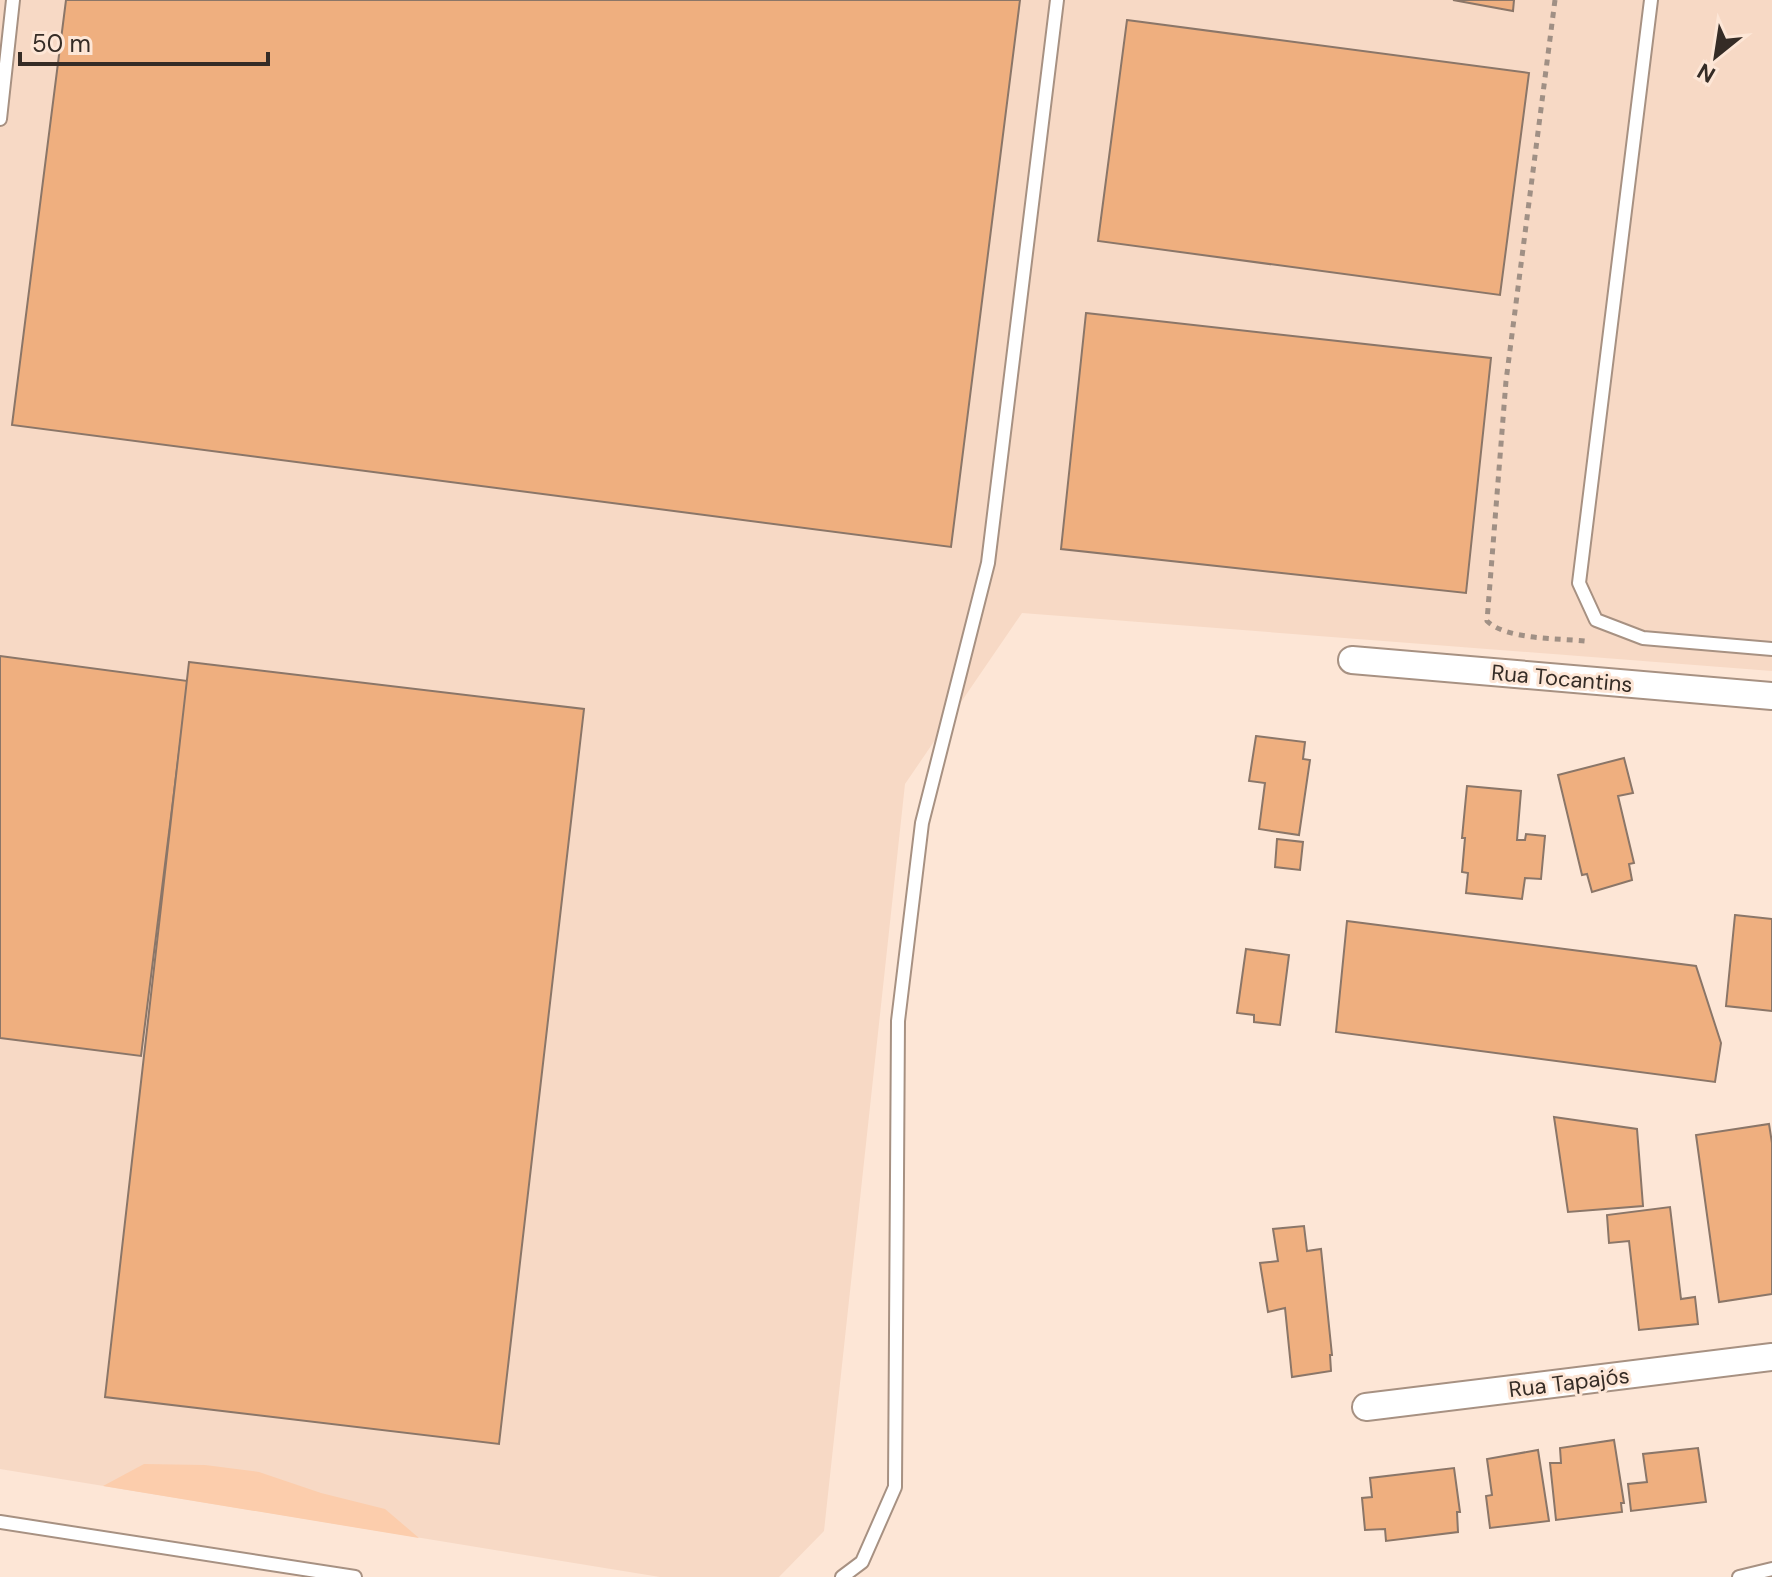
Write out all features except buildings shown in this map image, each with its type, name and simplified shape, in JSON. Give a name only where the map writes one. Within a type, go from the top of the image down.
[{"type":"street","name":"Rua Tocantins","points":[[1352,660],[1772,696]]},
{"type":"street","name":"Rua Tapajós","points":[[1366,1407],[1772,1357]]},
{"type":"lane","points":[[0,119],[13,0]]},
{"type":"lane","points":[[842,1577],[862,1562],[895,1487],[898,1021],[922,823],[988,563],[1057,0]]},
{"type":"lane","points":[[1651,0],[1579,583],[1596,620],[1643,638],[1772,649]]},
{"type":"lane","points":[[0,1522],[355,1577]]},
{"type":"lane","points":[[1739,1577],[1772,1569]]},
{"type":"path","points":[[1555,0],[1506,381],[1487,621],[1496,629],[1508,633],[1585,641]]},
{"type":"shaded area","points":[[0,0],[1772,0],[1772,671],[1022,613],[905,784],[824,1531],[779,1577],[660,1577],[0,1469]]},
{"type":"shaded area","points":[[144,1464],[205,1465],[259,1472],[321,1493],[385,1509],[419,1538],[103,1486]]}]
